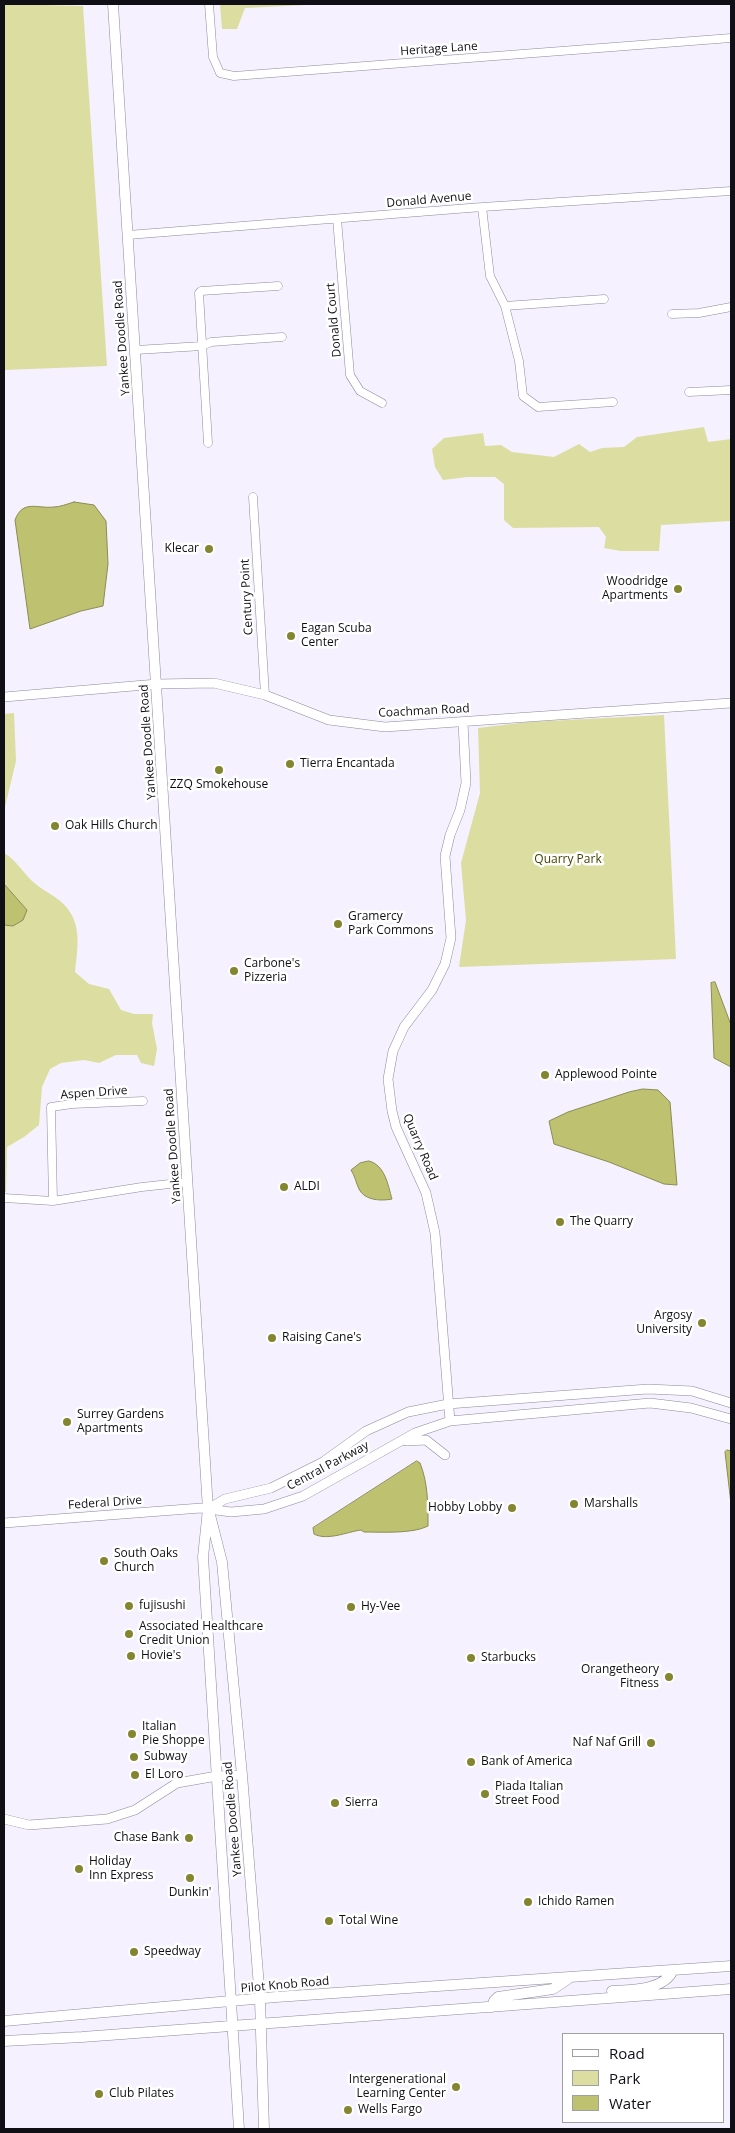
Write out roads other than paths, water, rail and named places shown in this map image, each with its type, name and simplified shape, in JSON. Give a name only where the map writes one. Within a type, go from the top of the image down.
[{"type":"main road","name":"Yankee Doodle Road","points":[[113,4],[208,1509],[203,1557],[239,2129]]},
{"type":"main road","name":"Yankee Doodle Road","points":[[208,1509],[222,1562],[242,1775],[260,1999],[264,2129]]},
{"type":"main road","name":"Pilot Knob Road","points":[[4,2022],[260,1999],[731,1966]]},
{"type":"main road","name":"Pilot Knob Road","points":[[543,2004],[575,1995],[623,1991],[659,1984],[670,1977],[673,1970]]},
{"type":"main road","name":"Pilot Knob Road","points":[[492,2007],[498,1997],[553,1989],[568,1978]]},
{"type":"main road","name":"Pilot Knob Road","points":[[4,2041],[731,1990]]},
{"type":"street","name":"Heritage Lane","points":[[209,4],[213,57],[220,73],[234,76],[731,38]]},
{"type":"street","name":"Donald Avenue","points":[[128,235],[482,207],[731,191]]},
{"type":"street","points":[[482,207],[490,276],[504,306],[519,361],[523,396],[538,407],[613,402]]},
{"type":"street","name":"Donald Court","points":[[337,219],[350,375],[360,391],[382,403]]},
{"type":"street","points":[[208,443],[199,293],[201,290],[278,286]]},
{"type":"street","points":[[504,306],[604,298]]},
{"type":"street","points":[[672,314],[731,307]]},
{"type":"street","points":[[136,350],[202,346],[211,342],[282,337]]},
{"type":"street","points":[[689,392],[731,390]]},
{"type":"street","name":"Century Point","points":[[253,497],[264,695]]},
{"type":"street","name":"Coachman Road","points":[[4,697],[157,684],[214,684],[264,695],[329,720],[385,728],[731,703]]},
{"type":"street","name":"Quarry Road","points":[[450,1421],[435,1232],[431,1209],[396,1127],[389,1098],[388,1079],[393,1051],[404,1027],[432,990],[445,964],[451,938],[445,856],[450,834],[460,810],[466,783],[463,722]]},
{"type":"street","name":"Aspen Drive","points":[[54,1201],[51,1107],[72,1104],[143,1101]]},
{"type":"street","points":[[4,1198],[54,1201],[142,1187],[188,1182]]},
{"type":"street","name":"Central Parkway","points":[[208,1509],[225,1499],[271,1488],[323,1462],[366,1431],[408,1412],[448,1404],[648,1389],[692,1391],[731,1403]]},
{"type":"street","name":"Central Parkway","points":[[208,1509],[231,1512],[264,1509],[303,1496],[416,1433],[450,1421],[650,1403],[691,1408],[731,1419]]},
{"type":"street","points":[[398,1443],[426,1440],[445,1455]]},
{"type":"street","name":"Federal Drive","points":[[4,1523],[208,1509]]},
{"type":"street","points":[[4,1819],[29,1825],[107,1819],[135,1810],[177,1783],[217,1776],[242,1775]]},
{"type":"water","points":[[74,502],[94,505],[106,521],[108,564],[103,606],[81,611],[30,629],[15,520],[18,513],[26,507],[56,507]]},
{"type":"water","points":[[4,884],[27,910],[23,920],[13,926],[4,925]]},
{"type":"water","points":[[715,982],[731,1025],[731,1067],[714,1058],[711,983]]},
{"type":"water","points":[[643,1089],[658,1090],[670,1102],[677,1185],[664,1184],[609,1162],[554,1144],[549,1121],[568,1112]]},
{"type":"water","points":[[369,1161],[382,1171],[392,1199],[379,1200],[369,1198],[359,1189],[351,1170],[360,1163]]},
{"type":"water","points":[[727,1450],[731,1451],[731,1504],[725,1452]]},
{"type":"water","points":[[417,1461],[420,1463],[423,1471],[426,1486],[428,1526],[422,1529],[406,1531],[364,1532],[361,1530],[325,1537],[314,1534],[313,1528]]},
{"type":"place","name":"Klecar","points":[[209,549]]},
{"type":"place","name":"Woodridge Apartments","points":[[678,589]]},
{"type":"place","name":"Eagan Scuba Center","points":[[291,636]]},
{"type":"place","name":"Tierra Encantada","points":[[290,764]]},
{"type":"place","name":"ZZQ Smokehouse","points":[[219,770]]},
{"type":"place","name":"Oak Hills Church","points":[[55,826]]},
{"type":"place","name":"Gramercy Park Commons","points":[[338,924]]},
{"type":"place","name":"Carbone's Pizzeria","points":[[234,971]]},
{"type":"place","name":"Applewood Pointe","points":[[545,1075]]},
{"type":"place","name":"ALDI","points":[[284,1187]]},
{"type":"place","name":"The Quarry","points":[[560,1222]]},
{"type":"place","name":"Argosy University","points":[[702,1323]]},
{"type":"place","name":"Raising Cane's","points":[[272,1338]]},
{"type":"place","name":"Surrey Gardens Apartments","points":[[67,1422]]},
{"type":"place","name":"Marshalls","points":[[574,1504]]},
{"type":"place","name":"Hobby Lobby","points":[[512,1508]]},
{"type":"place","name":"South Oaks Church","points":[[104,1561]]},
{"type":"place","name":"fujisushi","points":[[129,1606]]},
{"type":"place","name":"Hy-Vee","points":[[351,1607]]},
{"type":"place","name":"Associated Healthcare Credit Union","points":[[129,1634]]},
{"type":"place","name":"Hovie's","points":[[131,1656]]},
{"type":"place","name":"Starbucks","points":[[471,1658]]},
{"type":"place","name":"Orangetheory Fitness","points":[[669,1677]]},
{"type":"place","name":"Italian Pie Shoppe","points":[[132,1734]]},
{"type":"place","name":"Naf Naf Grill","points":[[651,1743]]},
{"type":"place","name":"Subway","points":[[134,1757]]},
{"type":"place","name":"Bank of America","points":[[471,1762]]},
{"type":"place","name":"El Loro","points":[[135,1775]]},
{"type":"place","name":"Piada Italian Street Food","points":[[485,1794]]},
{"type":"place","name":"Sierra","points":[[335,1803]]},
{"type":"place","name":"Chase Bank","points":[[189,1838]]},
{"type":"place","name":"Holiday Inn Express","points":[[79,1869]]},
{"type":"place","name":"Dunkin'","points":[[190,1878]]},
{"type":"place","name":"Ichido Ramen","points":[[528,1902]]},
{"type":"place","name":"Total Wine","points":[[329,1921]]},
{"type":"place","name":"Speedway","points":[[134,1952]]},
{"type":"place","name":"Intergenerational Learning Center","points":[[456,2087]]},
{"type":"place","name":"Club Pilates","points":[[99,2094]]},
{"type":"place","name":"Wells Fargo","points":[[348,2110]]},
{"type":"park label","name":"Quarry Park","points":[[568,860]]}]
